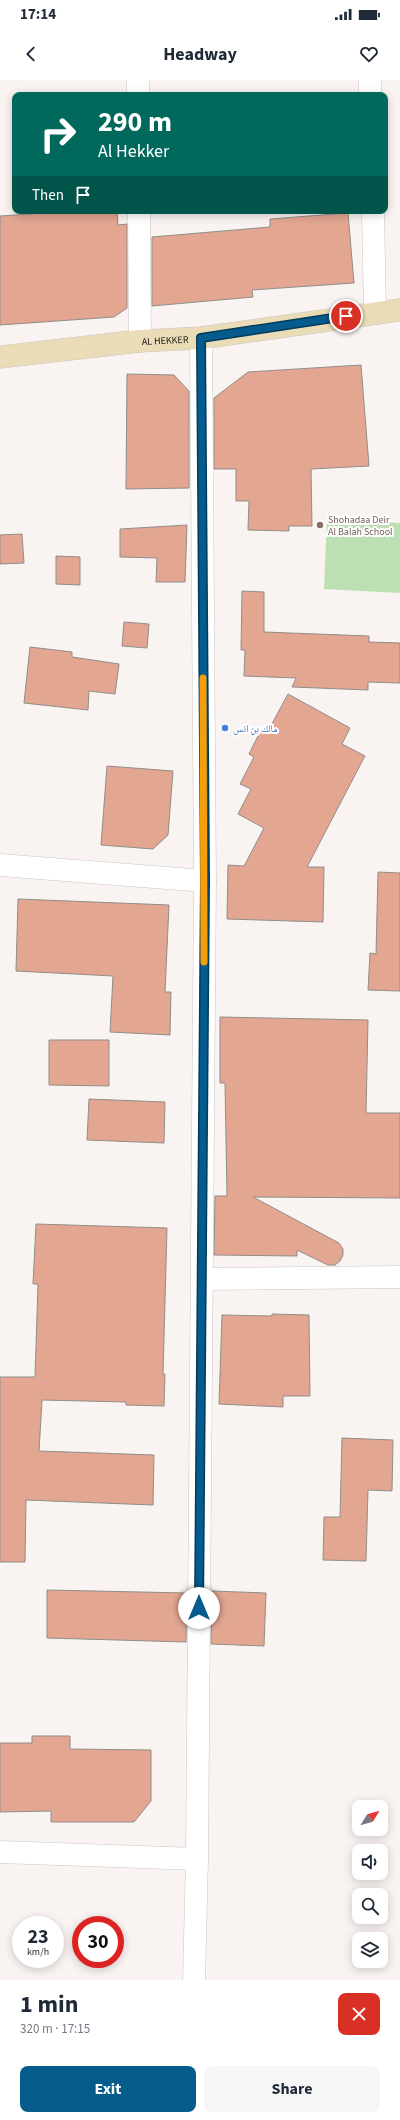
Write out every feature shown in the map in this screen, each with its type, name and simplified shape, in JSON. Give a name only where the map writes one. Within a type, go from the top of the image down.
[{"type":"street","points":[[138,80],[138,92]]},
{"type":"street","points":[[370,80],[370,92]]},
{"type":"street","points":[[139,214],[140,341]]},
{"type":"street","points":[[373,214],[376,312]]},
{"type":"street","name":"AL HEKKER","points":[[0,357],[140,341],[201,338],[376,312],[400,310]]},
{"type":"street","points":[[194,1980],[197,1859],[205,881],[201,338]]},
{"type":"street","points":[[0,866],[205,881]]},
{"type":"street","points":[[202,1279],[400,1277]]},
{"type":"street","points":[[0,1852],[197,1859]]},
{"type":"green space","points":[[327,519],[400,523],[400,593],[324,589]]},
{"type":"building","points":[[31,214],[117,214],[118,225],[127,224],[127,308],[114,317],[0,325],[0,216]]},
{"type":"building","points":[[348,214],[354,283],[252,290],[253,297],[152,306],[152,237],[270,227],[270,219]]},
{"type":"building","points":[[361,365],[369,466],[311,469],[312,526],[289,526],[289,531],[248,530],[249,501],[236,501],[236,469],[214,469],[214,398],[248,372]]},
{"type":"building","points":[[127,374],[174,375],[189,391],[189,488],[126,489]]},
{"type":"building","points":[[187,525],[185,582],[156,582],[157,558],[120,557],[120,529]]},
{"type":"building","points":[[22,534],[24,563],[0,564],[0,535]]},
{"type":"building","points":[[56,556],[80,557],[80,585],[56,584]]},
{"type":"building","points":[[242,591],[264,592],[264,632],[369,636],[369,642],[400,643],[400,683],[368,682],[368,690],[292,687],[296,678],[244,676],[245,650],[241,650]]},
{"type":"building","points":[[124,622],[149,624],[147,648],[122,646]]},
{"type":"building","points":[[30,647],[72,652],[72,657],[119,664],[115,694],[89,691],[88,710],[24,703]]},
{"type":"building","points":[[288,694],[350,728],[342,744],[365,756],[307,867],[324,867],[323,922],[227,919],[228,865],[244,866],[264,828],[238,814],[251,789],[240,784],[254,757],[249,754],[261,730],[267,733]]},
{"type":"building","points":[[107,766],[173,771],[168,835],[153,849],[101,845]]},
{"type":"building","points":[[378,872],[400,873],[400,991],[368,990],[370,953],[376,954]]},
{"type":"building","points":[[18,899],[169,905],[165,992],[171,992],[170,1035],[110,1032],[113,976],[16,971]]},
{"type":"building","points":[[220,1017],[368,1020],[366,1113],[400,1113],[400,1198],[253,1197],[339,1243],[343,1249],[343,1255],[340,1261],[335,1265],[328,1265],[297,1250],[297,1256],[214,1255],[215,1196],[227,1196],[225,1083],[220,1083]]},
{"type":"building","points":[[49,1040],[109,1040],[109,1086],[49,1085]]},
{"type":"building","points":[[89,1099],[165,1102],[164,1143],[87,1140]]},
{"type":"building","points":[[36,1224],[167,1228],[163,1374],[165,1374],[164,1406],[126,1405],[126,1402],[42,1400],[39,1451],[154,1455],[153,1505],[26,1500],[25,1562],[0,1562],[0,1377],[35,1377],[38,1284],[33,1284]]},
{"type":"building","points":[[272,1314],[309,1315],[310,1396],[283,1396],[283,1407],[219,1404],[222,1315],[272,1316]]},
{"type":"building","points":[[342,1438],[393,1440],[392,1491],[368,1490],[366,1561],[323,1560],[324,1517],[340,1517]]},
{"type":"building","points":[[47,1590],[187,1593],[186,1642],[47,1638]]},
{"type":"building","points":[[212,1591],[266,1593],[264,1646],[211,1644]]},
{"type":"building","points":[[32,1736],[70,1736],[70,1749],[151,1750],[151,1801],[134,1822],[51,1822],[51,1811],[0,1812],[0,1743],[32,1743]]},
{"type":"slow traffic","points":[[203,678],[205,881],[204,962]]},
{"type":"place","name":"Shohadaa Deir Al Balah School","points":[[320,525]]},
{"type":"place","name":"مالك بن انس","points":[[225,728]]},
{"type":"route","points":[[199,1608],[205,881],[201,338],[346,316]]}]
